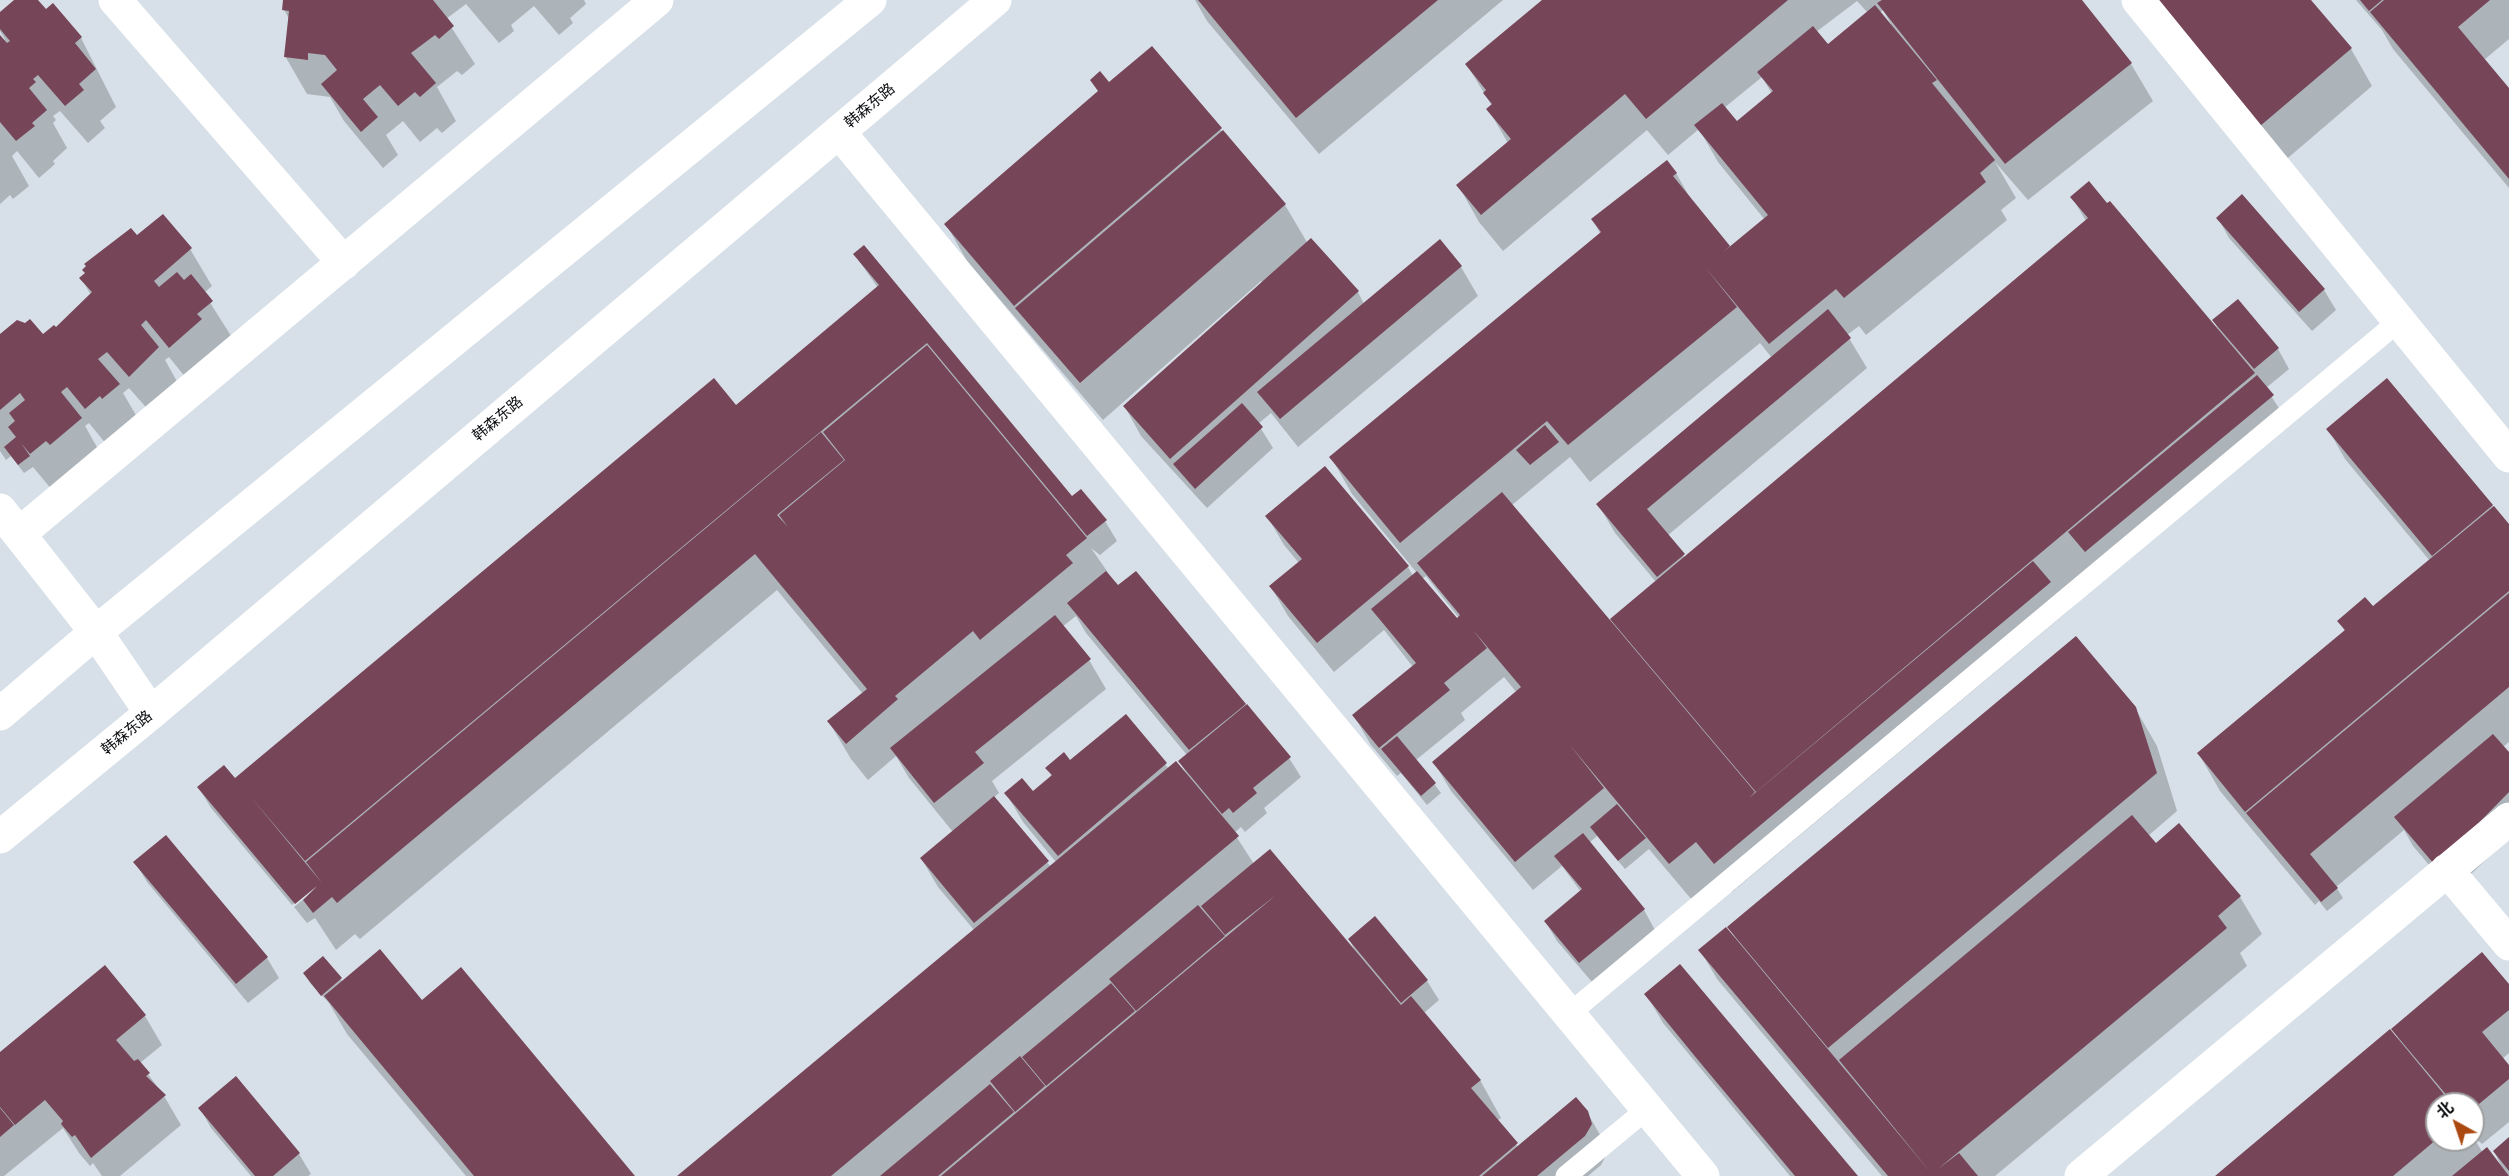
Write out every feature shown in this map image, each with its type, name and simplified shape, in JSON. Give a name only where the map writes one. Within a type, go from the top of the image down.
[{"type":"street","points":[[115,0],[344,263]]},
{"type":"street","points":[[151,713],[96,632],[10,522],[344,263],[657,0]]},
{"type":"street","points":[[0,714],[96,632],[870,0]]},
{"type":"street","name":"韩森东路","points":[[0,837],[151,713],[995,0]]},
{"type":"street","points":[[2138,0],[2509,456]]},
{"type":"street","points":[[839,132],[1703,1176]]},
{"type":"street","points":[[2081,1176],[2509,819]]},
{"type":"street","points":[[2447,870],[2509,944]]},
{"type":"lane","points":[[1569,1014],[2399,321]]},
{"type":"lane","points":[[1566,1176],[1647,1109]]},
{"type":"building","points":[[14,0],[38,0],[46,9],[53,3],[82,37],[75,43],[96,69],[79,84],[84,90],[65,106],[38,75],[33,79],[36,82],[29,88],[47,110],[32,123],[35,126],[16,141],[0,122],[0,35],[7,43],[10,41],[0,29],[0,12]]},
{"type":"building","points":[[283,0],[433,0],[454,26],[439,39],[435,35],[411,53],[436,83],[420,97],[415,92],[398,106],[380,85],[363,99],[378,117],[361,132],[321,84],[337,70],[325,55],[308,53],[308,60],[284,57],[289,11],[282,10]]},
{"type":"building","points":[[1198,0],[1438,0],[1296,118]]},
{"type":"building","points":[[1542,0],[1788,0],[1646,119],[1625,94],[1481,215],[1456,185],[1511,139],[1486,109],[1492,104],[1483,93],[1486,90],[1465,64]]},
{"type":"building","points":[[1882,0],[2082,0],[2132,63],[2005,164],[1877,3]]},
{"type":"building","points":[[2140,0],[2311,0],[2352,48],[2253,132]]},
{"type":"building","points":[[2360,0],[2382,0],[2369,11]]},
{"type":"building","points":[[2384,0],[2490,0],[2458,27],[2509,88],[2509,179],[2370,12]]},
{"type":"building","points":[[1875,5],[1937,80],[1932,83],[1995,160],[1980,173],[1986,182],[1844,298],[1836,289],[1769,344],[1705,267],[1737,307],[1568,445],[1547,421],[1400,543],[1329,457],[1601,232],[1591,219],[1667,160],[1677,173],[1673,176],[1730,246],[1722,253],[1768,215],[1694,125],[1722,103],[1737,121],[1773,91],[1757,72],[1813,26],[1828,44]]},
{"type":"building","points":[[1152,46],[1222,128],[1014,306],[944,224],[1098,91],[1090,80],[1100,71],[1109,82]]},
{"type":"building","points":[[1223,130],[1286,204],[1080,383],[1015,308]]},
{"type":"building","points":[[2089,181],[2107,203],[2110,201],[2255,373],[1756,792],[1610,619],[2088,218],[2070,197]]},
{"type":"building","points":[[2242,194],[2325,289],[2299,312],[2216,218]]},
{"type":"building","points":[[163,214],[192,248],[154,281],[159,287],[177,272],[184,280],[191,274],[213,301],[197,314],[202,319],[169,348],[146,320],[141,325],[159,347],[129,377],[107,352],[98,359],[120,384],[102,399],[100,396],[85,409],[67,387],[61,392],[82,418],[50,445],[46,441],[30,454],[21,443],[30,456],[18,465],[4,447],[16,437],[8,427],[15,421],[9,413],[25,400],[20,393],[0,410],[0,334],[17,320],[25,323],[30,319],[43,334],[54,325],[56,327],[92,292],[79,278],[85,273],[82,270],[86,266],[84,264],[131,228],[137,235]]},
{"type":"building","points":[[1311,238],[1359,291],[1170,459],[1123,406]]},
{"type":"building","points":[[1440,239],[1462,266],[1280,419],[1257,392]]},
{"type":"building","points":[[864,245],[1072,496],[1081,489],[1107,520],[1087,536],[927,343],[305,861],[250,796],[322,883],[306,862],[821,432],[844,460],[777,515],[788,527],[779,515],[845,460],[823,432],[927,345],[1087,538],[1066,555],[1073,563],[980,640],[973,631],[895,696],[898,699],[846,744],[827,721],[867,689],[755,554],[337,903],[332,897],[313,913],[303,900],[317,886],[295,904],[197,787],[224,765],[235,778],[714,378],[736,405],[879,285],[853,254]]},
{"type":"building","points":[[2238,299],[2279,348],[2254,369],[2212,320]]},
{"type":"building","points":[[1828,309],[1851,338],[1647,509],[1685,554],[1657,577],[1596,504]]},
{"type":"building","points":[[2257,375],[2274,395],[2085,552],[2068,532]]},
{"type":"building","points":[[2387,378],[2493,505],[2432,556],[2326,429]]},
{"type":"building","points":[[1242,403],[1263,427],[1195,489],[1173,464]]},
{"type":"building","points":[[1545,425],[1559,442],[1530,465],[1516,450]]},
{"type":"building","points":[[1325,466],[1409,566],[1317,643],[1269,586],[1302,559],[1265,516]]},
{"type":"building","points":[[1502,492],[1755,792],[1749,798],[2033,561],[2051,582],[1714,864],[1696,842],[1669,864],[1569,744],[1604,788],[1515,862],[1432,762],[1521,687],[1473,630],[1487,648],[1444,683],[1450,690],[1379,748],[1352,715],[1416,663],[1371,609],[1417,571],[1457,618],[1460,615],[1417,563]]},
{"type":"building","points":[[2494,506],[2509,524],[2509,591],[2245,812],[2197,753],[2345,630],[2337,621],[2365,597],[2373,606]]},
{"type":"building","points":[[1106,571],[1118,585],[1136,571],[1246,704],[1189,750],[1067,603]]},
{"type":"building","points":[[2509,593],[2509,687],[2310,854],[2338,888],[2321,902],[2246,813]]},
{"type":"building","points":[[1055,615],[1091,659],[975,752],[984,763],[934,803],[890,748]]},
{"type":"building","points":[[2076,636],[2136,707],[2157,773],[1828,1048],[1727,927]]},
{"type":"building","points":[[1247,704],[1291,757],[1253,788],[1257,793],[1233,813],[1229,808],[1222,814],[1178,761]]},
{"type":"building","points":[[1126,714],[1167,763],[1058,856],[1004,793],[1022,778],[1033,791],[1052,775],[1045,768],[1064,752],[1070,760]]},
{"type":"building","points":[[2493,734],[2509,752],[2509,792],[2461,841],[2434,864],[2394,817]]},
{"type":"building","points":[[1397,736],[1436,783],[1421,796],[1381,749]]},
{"type":"building","points":[[1176,761],[1239,836],[831,1176],[677,1176]]},
{"type":"building","points":[[994,796],[1049,861],[974,923],[920,858]]},
{"type":"building","points":[[1617,804],[1646,838],[1618,861],[1590,827]]},
{"type":"building","points":[[2132,815],[2156,843],[2179,823],[2241,896],[2218,916],[2227,928],[1938,1169],[1959,1153],[1978,1176],[1888,1176],[1698,950],[1726,927],[1932,1174],[1839,1060]]},
{"type":"building","points":[[1583,833],[1645,909],[1579,963],[1544,921],[1582,889],[1554,856]]},
{"type":"building","points":[[166,835],[268,957],[236,984],[133,862]]},
{"type":"building","points":[[1270,849],[1401,1005],[1411,996],[1481,1080],[1471,1088],[1518,1143],[1479,1176],[941,1176],[1276,895],[1225,935],[1201,906]]},
{"type":"building","points":[[1198,905],[1225,936],[1136,1011],[1109,979]]},
{"type":"building","points":[[1375,916],[1428,980],[1401,1003],[1348,939]]},
{"type":"building","points":[[380,949],[422,1000],[461,967],[635,1176],[474,1176],[324,996]]},
{"type":"building","points":[[2482,952],[2509,984],[2509,1010],[2482,1032],[2509,1065],[2509,1079],[2485,1099],[2485,1092],[2444,1092],[2391,1029]]},
{"type":"building","points":[[323,956],[342,978],[321,996],[303,973]]},
{"type":"building","points":[[1680,964],[1858,1176],[1795,1176],[1644,994]]},
{"type":"building","points":[[105,965],[146,1015],[116,1040],[134,1061],[138,1059],[150,1073],[146,1076],[166,1095],[91,1158],[75,1135],[72,1137],[61,1124],[63,1121],[45,1100],[15,1125],[0,1107],[0,1052]]},
{"type":"building","points":[[1111,983],[1135,1011],[1046,1086],[1022,1057]]},
{"type":"building","points":[[2390,1029],[2442,1092],[2425,1092],[2425,1149],[2393,1176],[2215,1176]]},
{"type":"building","points":[[1020,1056],[1045,1086],[1015,1112],[990,1081]]},
{"type":"building","points":[[236,1076],[300,1153],[273,1176],[255,1176],[198,1108]]},
{"type":"building","points":[[990,1084],[1014,1112],[938,1176],[880,1176]]},
{"type":"building","points":[[1576,1097],[1588,1111],[1592,1124],[1585,1136],[1537,1176],[1482,1176]]},
{"type":"building","points":[[0,1108],[14,1125],[0,1137]]},
{"type":"building","points":[[2509,1137],[2509,1171],[2493,1151]]},
{"type":"building","points":[[2487,1147],[2509,1176],[2452,1176],[2481,1152],[2485,1152]]}]
